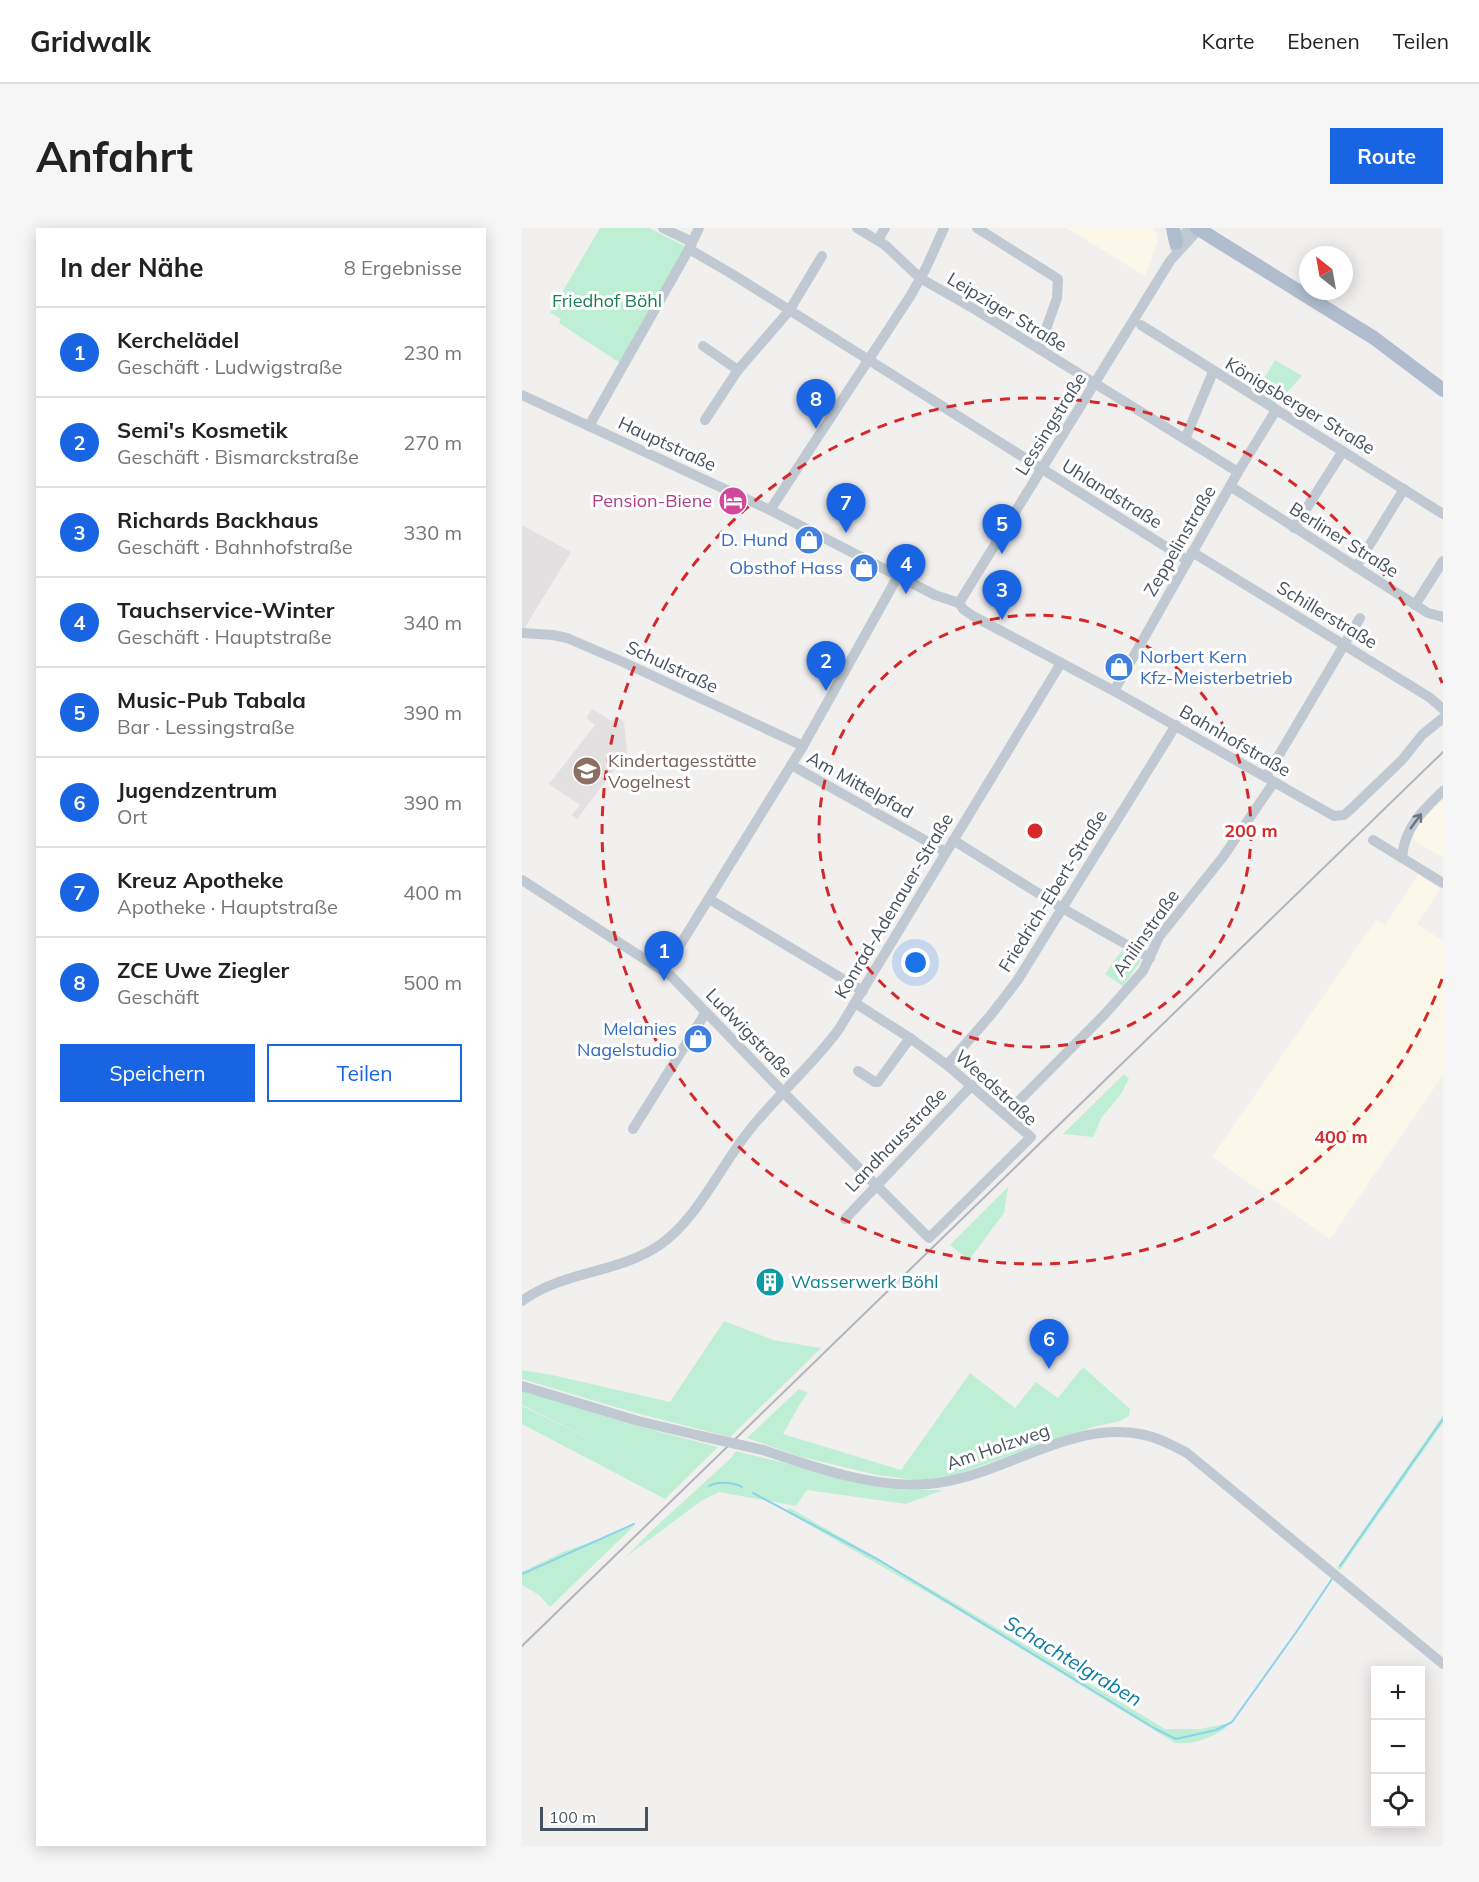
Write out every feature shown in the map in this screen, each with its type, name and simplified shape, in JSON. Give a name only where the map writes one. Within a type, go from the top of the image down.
[{"type":"main road","points":[[1173,228],[1176,243]]},
{"type":"main road","points":[[1196,228],[1374,338],[1443,390]]},
{"type":"street","name":"Uhlandstraße","points":[[663,228],[789,311],[1042,470],[1190,556]]},
{"type":"street","points":[[590,426],[699,228]]},
{"type":"street","name":"Leipziger Straße","points":[[857,228],[878,240],[920,278],[1040,349],[1238,472]]},
{"type":"street","points":[[878,240],[885,228]]},
{"type":"street","points":[[770,510],[920,278],[944,228]]},
{"type":"street","points":[[977,228],[1058,279],[1057,298],[1040,349]]},
{"type":"street","name":"Lessingstraße","points":[[1170,261],[1176,243],[1196,228]]},
{"type":"street","name":"Lessingstraße","points":[[959,603],[1170,261],[1196,228]]},
{"type":"street","points":[[705,420],[738,370],[789,311],[822,256]]},
{"type":"street","name":"Königsberger Straße","points":[[1140,325],[1443,514]]},
{"type":"street","points":[[703,346],[738,370]]},
{"type":"street","points":[[1185,439],[1213,372]]},
{"type":"street","name":"Hauptstraße","points":[[522,395],[770,510],[935,595],[959,603]]},
{"type":"street","name":"Zeppelinstraße","points":[[1114,691],[1238,472],[1276,410]]},
{"type":"street","points":[[1294,528],[1343,451]]},
{"type":"street","name":"Berliner Straße","points":[[1230,486],[1428,613],[1443,617]]},
{"type":"street","points":[[1356,567],[1404,489]]},
{"type":"street","name":"Schillerstraße","points":[[1190,556],[1429,697],[1443,709]]},
{"type":"street","points":[[1415,605],[1443,561]]},
{"type":"street","points":[[664,971],[803,746],[898,576]]},
{"type":"street","name":"Bahnhofstraße","points":[[959,603],[973,616],[1176,725],[1328,814],[1339,817],[1344,815],[1398,764],[1422,735],[1443,718]]},
{"type":"street","name":"Anilinstraße","points":[[1005,1114],[1106,1014],[1143,971],[1164,930],[1223,857],[1270,780],[1360,618]]},
{"type":"street","name":"Schulstraße","points":[[522,633],[553,635],[567,639],[623,662],[803,746]]},
{"type":"street","name":"Konrad-Adenauer-Straße","points":[[522,1301],[556,1282],[625,1263],[662,1244],[691,1214],[755,1123],[820,1053],[855,1003],[1061,663]]},
{"type":"street","name":"Friedrich-Ebert-Straße","points":[[947,1065],[1008,994],[1176,725]]},
{"type":"street","name":"Am Mittelpfad","points":[[791,765],[946,852]]},
{"type":"street","points":[[1402,858],[1405,839],[1410,827],[1443,791]]},
{"type":"street","points":[[953,840],[1062,908],[1150,958]]},
{"type":"street","points":[[1373,840],[1443,883]]},
{"type":"street","name":"Ludwigstraße","points":[[522,880],[664,971],[929,1238]]},
{"type":"street","points":[[709,899],[863,991]]},
{"type":"street","name":"Weedstraße","points":[[855,1003],[947,1065],[1031,1137],[929,1238]]},
{"type":"street","points":[[633,1129],[706,1012]]},
{"type":"street","points":[[858,1071],[875,1083],[879,1082],[910,1038]]},
{"type":"street","name":"Landhausstraße","points":[[845,1219],[972,1085]]},
{"type":"street","name":"Am Holzweg","points":[[522,1386],[638,1421],[763,1450],[806,1464],[875,1481],[919,1485],[961,1479],[1060,1443],[1093,1434],[1142,1434],[1171,1444],[1186,1453],[1443,1664]]},
{"type":"shaded area","points":[[1067,228],[1153,228],[1158,236],[1157,243],[1145,276]]},
{"type":"shaded area","points":[[522,525],[571,552],[524,629],[522,629]]},
{"type":"shaded area","name":"Kindertagesstätte Vogelnest","points":[[592,709],[612,721],[616,716],[624,722],[627,753],[577,819],[572,815],[580,805],[549,784],[595,725],[586,718]]},
{"type":"shaded area","points":[[1443,800],[1443,854],[1441,856],[1419,844],[1409,833]]},
{"type":"shaded area","points":[[1418,875],[1440,889],[1417,924],[1443,941],[1443,1075],[1330,1239],[1212,1157],[1376,920],[1385,925]]},
{"type":"green space","name":"Friedhof Böhl","points":[[600,228],[649,228],[687,247],[620,363],[559,323],[561,319],[550,313]]},
{"type":"green space","points":[[1275,360],[1302,376],[1277,403],[1271,404],[1255,394]]},
{"type":"green space","points":[[1122,950],[1139,959],[1140,962],[1123,986],[1105,974]]},
{"type":"green space","points":[[1124,1074],[1129,1078],[1121,1094],[1102,1117],[1093,1137],[1063,1134]]},
{"type":"green space","points":[[1008,1187],[1004,1213],[969,1260],[950,1245]]},
{"type":"green space","points":[[724,1321],[773,1340],[821,1348],[730,1437],[632,1412],[522,1379],[522,1370],[670,1402]]},
{"type":"green space","points":[[1083,1367],[1130,1409],[1129,1416],[1120,1421],[1093,1427],[943,1479],[914,1480],[877,1475],[798,1456],[747,1438],[799,1389],[808,1393],[783,1434],[901,1470],[970,1373],[1015,1408],[1036,1382],[1058,1398]]},
{"type":"green space","points":[[522,1390],[633,1425],[718,1447],[665,1499],[522,1424],[522,1406],[603,1445],[522,1405]]},
{"type":"green space","points":[[1443,1415],[1443,1423],[1340,1570],[1337,1568]]},
{"type":"green space","points":[[736,1451],[866,1483],[906,1490],[943,1490],[906,1504],[807,1490],[796,1506],[719,1492],[701,1501],[626,1557]]},
{"type":"green space","points":[[790,1508],[960,1606],[1165,1729],[1200,1729],[1224,1724],[1226,1728],[1202,1740],[1175,1743],[951,1606],[785,1511]]},
{"type":"green space","points":[[634,1526],[550,1607],[539,1595],[522,1585],[522,1572],[563,1552]]},
{"type":"waterway","name":"Schachtelgraben","points":[[1340,1566],[1443,1419]]},
{"type":"waterway","name":"Schachtelgraben","points":[[709,1486],[726,1483],[742,1487]]},
{"type":"waterway","name":"Schachtelgraben","points":[[753,1493],[879,1560],[1154,1728],[1176,1739],[1216,1730],[1232,1722],[1332,1579]]},
{"type":"waterway","name":"Schachtelgraben","points":[[522,1574],[634,1524]]},
{"type":"railway","points":[[522,1646],[1443,752]]},
{"type":"place","name":"ZCE Uwe Ziegler","points":[[816,429]]},
{"type":"place","name":"Pension-Biene","points":[[733,501]]},
{"type":"place","name":"Kreuz Apotheke","points":[[846,533]]},
{"type":"place","name":"D. Hund","points":[[809,540]]},
{"type":"place","name":"Music-Pub Tabala","points":[[1002,554]]},
{"type":"place","name":"Obsthof Hass","points":[[864,568]]},
{"type":"place","name":"Tauchservice-Winter","points":[[906,594]]},
{"type":"place","name":"Richards Backhaus","points":[[1002,620]]},
{"type":"place","name":"Norbert Kern Kfz-Meisterbetrieb","points":[[1119,667]]},
{"type":"place","name":"Semi's Kosmetik","points":[[826,691]]},
{"type":"place","name":"Kindertagesstätte Vogelnest","points":[[587,771]]},
{"type":"place","name":"Kerchelädel","points":[[664,981]]},
{"type":"place","name":"Melanies Nagelstudio","points":[[698,1039]]},
{"type":"place","name":"Wasserwerk Böhl","points":[[770,1282]]},
{"type":"place","name":"Jugendzentrum","points":[[1049,1369]]}]
